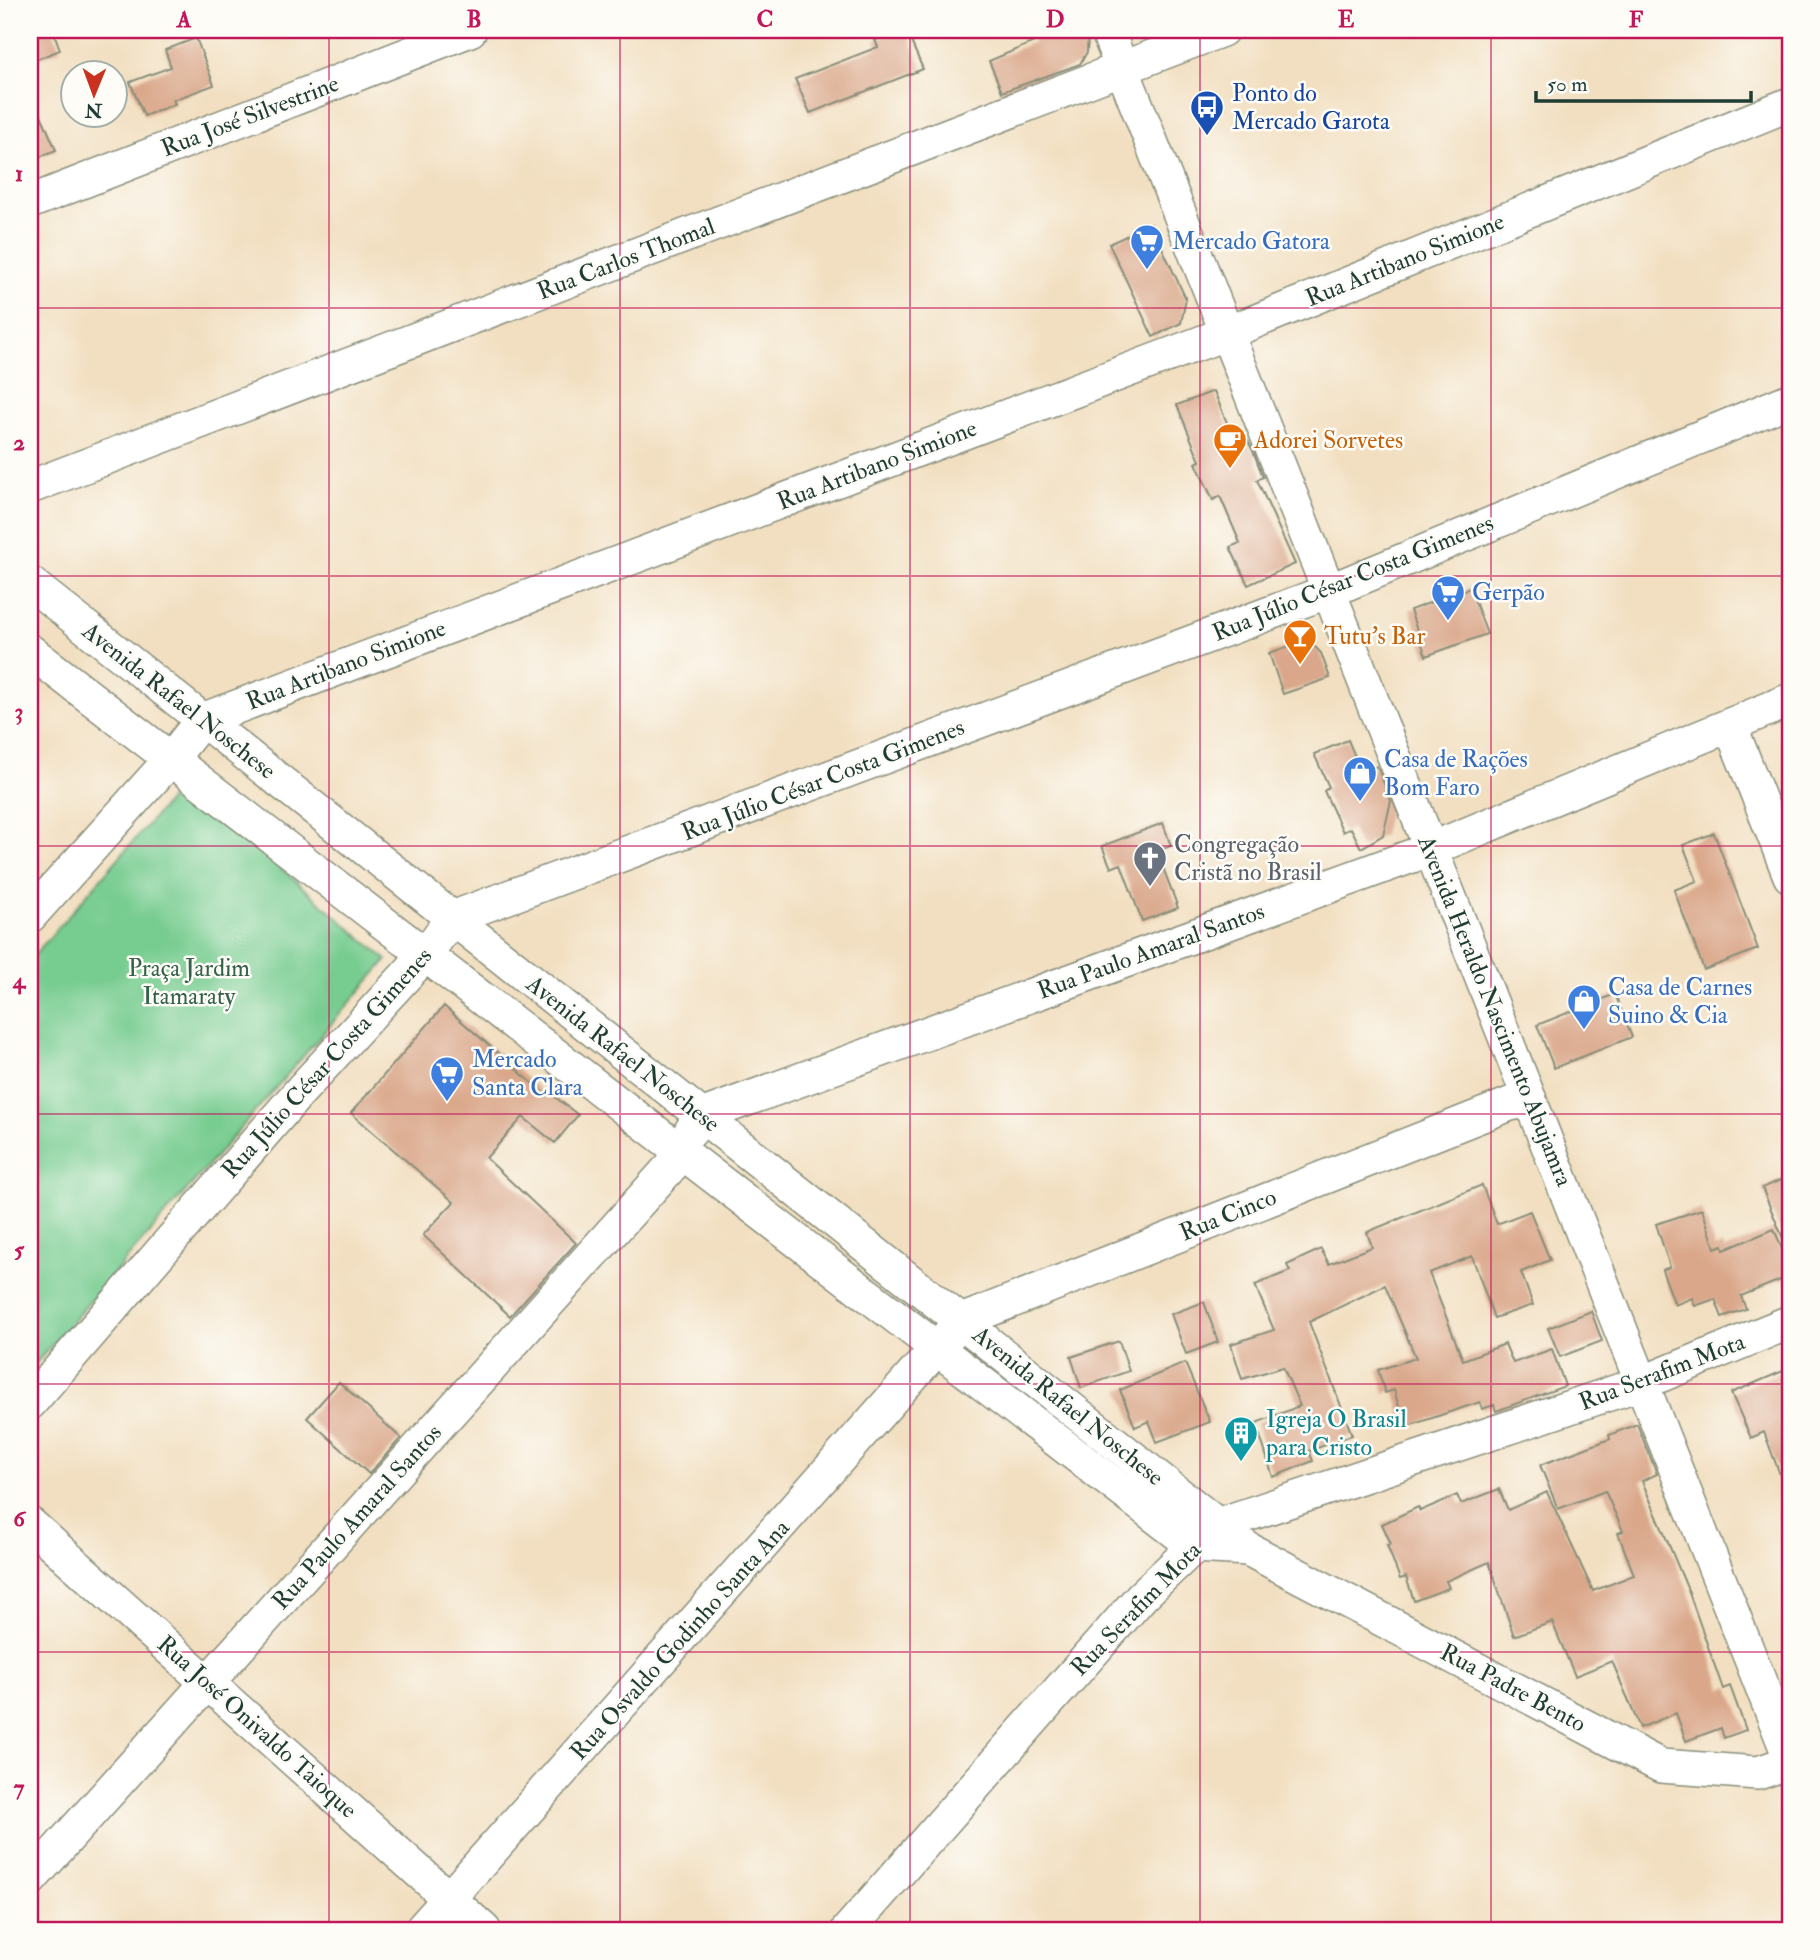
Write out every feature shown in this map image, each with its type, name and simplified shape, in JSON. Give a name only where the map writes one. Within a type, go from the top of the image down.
[{"type":"street","name":"Rua José Silvestrine","points":[[30,202],[470,30]]},
{"type":"street","name":"Avenida Heraldo Nascimento Abujamra","points":[[1107,30],[1790,1760]]},
{"type":"street","name":"Rua Carlos Thomal","points":[[30,488],[1222,30]]},
{"type":"street","name":"Rua Artibano Simione","points":[[202,720],[1227,332],[1790,104]]},
{"type":"street","name":"Rua Júlio César Costa Gimenes","points":[[30,1403],[302,1089],[425,955],[452,918],[1329,590],[1790,400]]},
{"type":"street","name":"Avenida Rafael Noschese","points":[[30,583],[961,1321],[1206,1536]]},
{"type":"street","name":"Avenida Rafael Noschese","points":[[30,651],[938,1349],[1206,1536]]},
{"type":"street","name":"Rua Paulo Amaral Santos","points":[[30,1880],[681,1152],[701,1116],[1430,849],[1790,700]]},
{"type":"street","points":[[30,916],[171,760],[202,720]]},
{"type":"street","points":[[1730,725],[1790,876]]},
{"type":"street","name":"Rua Cinco","points":[[938,1349],[961,1321],[1510,1104],[1530,1100]]},
{"type":"street","name":"Rua Serafim Mota","points":[[857,1923],[1142,1596],[1206,1536],[1642,1383],[1790,1322]]},
{"type":"street","name":"Rua Osvaldo Godinho Santa Ana","points":[[422,1930],[938,1349]]},
{"type":"street","name":"Rua José Onivaldo Taioque","points":[[30,1524],[484,1930]]},
{"type":"street","name":"Rua Padre Bento","points":[[1206,1536],[1248,1549],[1661,1766],[1758,1773],[1790,1760]]},
{"type":"green space","name":"Praça Jardim Itamaraty","points":[[183,784],[387,960],[30,1370],[30,960]]},
{"type":"building","points":[[53,30],[60,50],[30,62],[30,34]]},
{"type":"building","points":[[906,30],[923,69],[810,113],[795,79],[878,47],[875,40]]},
{"type":"building","points":[[1029,30],[1088,30],[1087,52],[1080,64],[1002,92],[989,61],[1034,42]]},
{"type":"building","points":[[196,38],[214,85],[173,100],[175,104],[144,116],[130,82],[171,67],[165,50]]},
{"type":"building","points":[[30,89],[56,150],[30,161]]},
{"type":"building","name":"Mercado Gatora","points":[[1151,224],[1186,299],[1181,323],[1153,337],[1109,244]]},
{"type":"building","points":[[1214,391],[1236,445],[1247,439],[1253,451],[1263,477],[1257,480],[1295,564],[1248,585],[1230,547],[1240,543],[1220,496],[1213,500],[1196,463],[1200,461],[1177,405]]},
{"type":"building","name":"Gerpão","points":[[1470,588],[1487,634],[1426,656],[1410,610]]},
{"type":"building","name":"Tutu's Bar","points":[[1300,643],[1314,646],[1321,653],[1330,678],[1283,694],[1269,653]]},
{"type":"building","points":[[1348,740],[1362,773],[1377,766],[1391,801],[1383,835],[1361,848],[1351,828],[1343,832],[1324,791],[1329,787],[1314,754]]},
{"type":"building","name":"Congregação Cristã no Brasil","points":[[1163,823],[1171,846],[1157,851],[1178,908],[1142,921],[1121,864],[1111,868],[1102,846]]},
{"type":"building","points":[[1714,833],[1758,949],[1704,970],[1674,890],[1697,881],[1683,845]]},
{"type":"building","name":"Casa de Carnes Suino & Cia","points":[[1615,994],[1632,1037],[1554,1068],[1537,1025]]},
{"type":"building","points":[[444,1006],[547,1096],[550,1093],[578,1115],[555,1143],[523,1117],[486,1158],[576,1243],[510,1316],[423,1235],[454,1202],[351,1113]]},
{"type":"building","points":[[1790,1176],[1790,1255],[1762,1188]]},
{"type":"building","points":[[1482,1185],[1497,1224],[1530,1211],[1550,1260],[1521,1272],[1533,1305],[1494,1318],[1472,1256],[1429,1273],[1463,1360],[1505,1344],[1513,1363],[1552,1349],[1565,1386],[1496,1411],[1494,1405],[1482,1409],[1480,1402],[1405,1427],[1394,1390],[1385,1393],[1378,1370],[1416,1358],[1385,1285],[1309,1322],[1352,1435],[1309,1451],[1313,1461],[1273,1477],[1256,1423],[1300,1406],[1283,1367],[1242,1379],[1231,1344],[1274,1330],[1255,1285],[1290,1271],[1287,1265],[1321,1249],[1329,1264],[1372,1247],[1367,1232]]},
{"type":"building","points":[[1702,1209],[1715,1248],[1723,1245],[1724,1250],[1774,1229],[1790,1268],[1790,1276],[1741,1296],[1746,1309],[1722,1317],[1715,1299],[1695,1306],[1692,1298],[1675,1305],[1662,1270],[1670,1267],[1656,1224]]},
{"type":"building","points":[[1204,1302],[1218,1342],[1186,1354],[1171,1314]]},
{"type":"building","points":[[1591,1311],[1602,1341],[1560,1357],[1548,1328]]},
{"type":"building","points":[[1119,1341],[1129,1371],[1081,1388],[1071,1357]]},
{"type":"building","points":[[1185,1363],[1210,1422],[1157,1442],[1149,1421],[1135,1427],[1120,1390]]},
{"type":"building","points":[[1790,1368],[1788,1496],[1764,1432],[1751,1438],[1731,1393]]},
{"type":"building","points":[[339,1382],[401,1438],[369,1474],[307,1418]]},
{"type":"building","points":[[1637,1424],[1657,1474],[1642,1481],[1688,1590],[1723,1689],[1730,1686],[1746,1730],[1724,1738],[1721,1728],[1686,1741],[1676,1713],[1640,1728],[1612,1661],[1575,1676],[1552,1622],[1514,1636],[1489,1562],[1446,1581],[1449,1588],[1414,1601],[1406,1577],[1400,1579],[1387,1545],[1391,1544],[1382,1524],[1418,1507],[1420,1511],[1457,1495],[1461,1504],[1499,1489],[1508,1510],[1547,1492],[1593,1591],[1634,1575],[1618,1533],[1623,1531],[1605,1491],[1558,1509],[1540,1465],[1610,1439],[1609,1435]]},
{"type":"place","name":"Ponto do Mercado Garota","points":[[1207,137]]},
{"type":"place","name":"Mercado Gatora","points":[[1147,271]]},
{"type":"place","name":"Adorei Sorvetes","points":[[1230,470]]},
{"type":"place","name":"Gerpão","points":[[1448,622]]},
{"type":"place","name":"Tutu's Bar","points":[[1300,666]]},
{"type":"place","name":"Casa de Rações Bom Faro","points":[[1360,803]]},
{"type":"place","name":"Congregação Cristã no Brasil","points":[[1150,888]]},
{"type":"place","name":"Casa de Carnes Suino & Cia","points":[[1584,1031]]},
{"type":"place","name":"Mercado Santa Clara","points":[[447,1103]]},
{"type":"place","name":"Igreja O Brasil para Cristo","points":[[1241,1463]]}]
